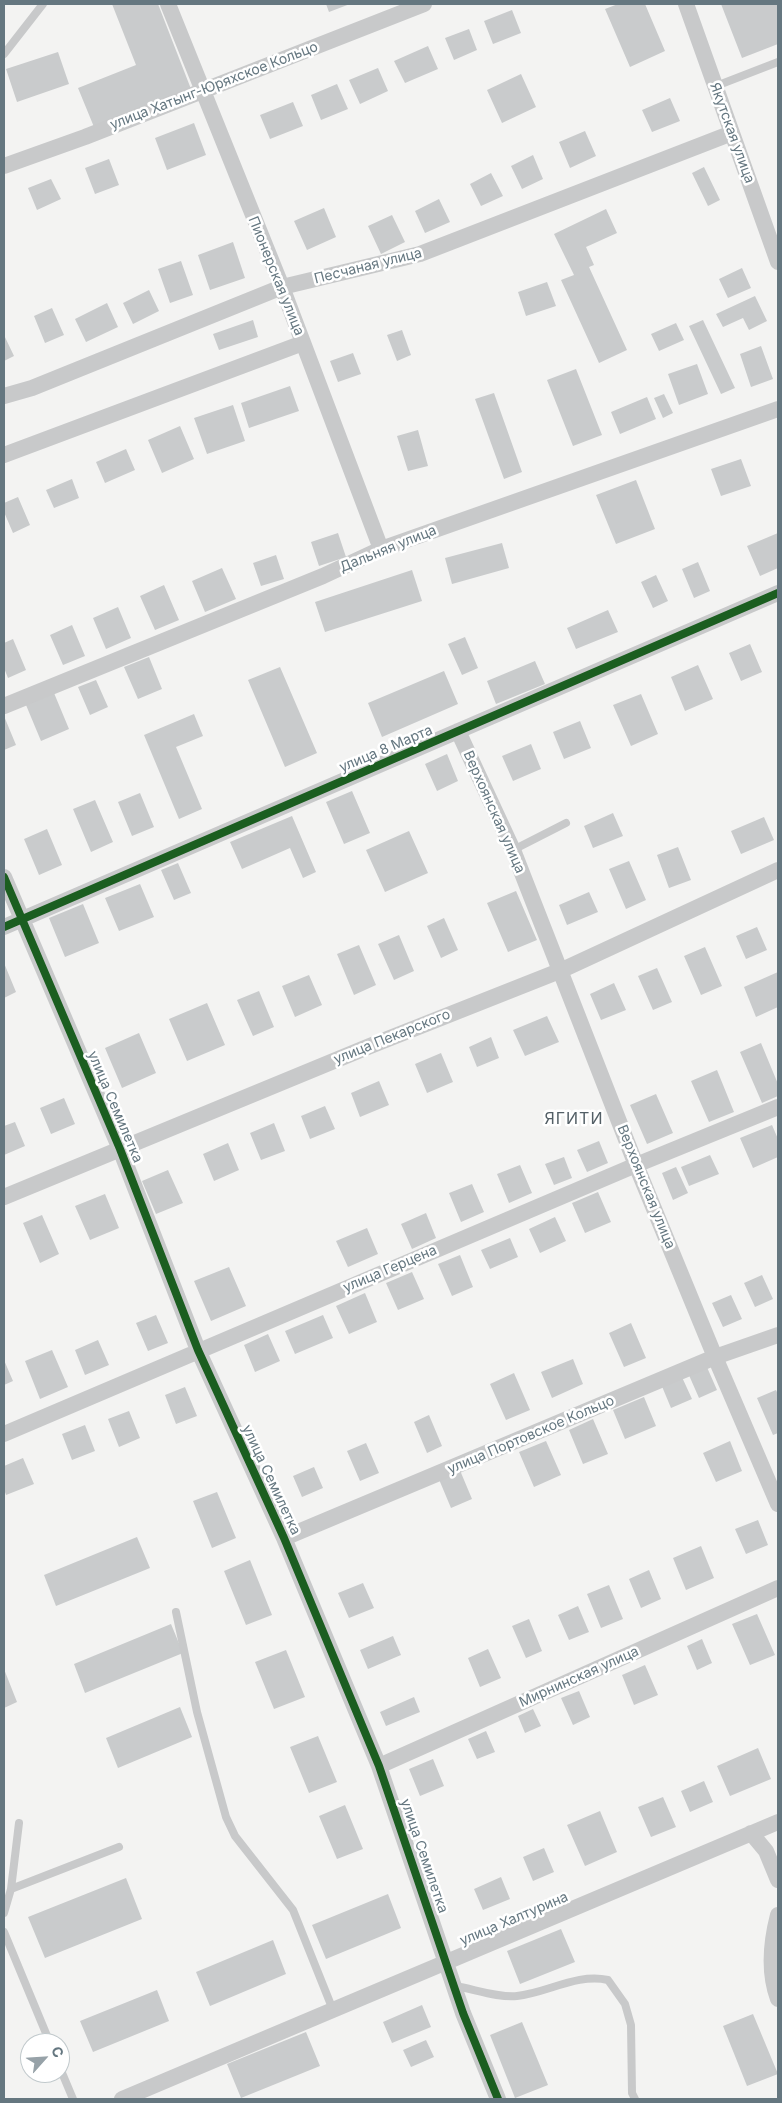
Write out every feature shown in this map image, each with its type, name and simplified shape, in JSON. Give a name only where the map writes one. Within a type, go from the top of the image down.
[{"type":"street","name":"Пионерская улица","points":[[168,4],[282,287],[381,549]]},
{"type":"street","name":"улица Хатынг-Юряхское Кольцо","points":[[4,166],[85,137],[424,4]]},
{"type":"street","name":"Якутская улица","points":[[686,4],[778,262]]},
{"type":"street","name":"Песчаная улица","points":[[4,396],[32,388],[282,287],[420,254],[732,133]]},
{"type":"street","points":[[4,455],[303,343]]},
{"type":"street","name":"Дальняя улица","points":[[4,706],[323,576],[381,549],[778,409]]},
{"type":"street","name":"улица 8 Марта","points":[[4,928],[778,593]]},
{"type":"street","name":"Верхоянская улица","points":[[458,731],[512,850],[562,970],[636,1165],[715,1358],[778,1504]]},
{"type":"street","name":"улица Пекарского","points":[[4,1198],[370,1046],[562,970],[778,870]]},
{"type":"street","name":"улица Семилетка","points":[[4,877],[120,1149],[198,1350],[284,1538],[379,1766],[455,1986],[498,2099]]},
{"type":"street","name":"улица Герцена","points":[[4,1434],[198,1350],[778,1107]]},
{"type":"street","name":"улица Портовское Кольцо","points":[[284,1538],[715,1358],[778,1335]]},
{"type":"street","name":"Мирнинская улица","points":[[379,1766],[778,1588]]},
{"type":"street","name":"улица Халтурина","points":[[122,2099],[778,1822]]},
{"type":"street","points":[[751,1833],[766,1851],[778,1880]]},
{"type":"street","points":[[778,1915],[771,1945],[775,1990],[778,1999]]},
{"type":"lane","points":[[4,54],[43,4]]},
{"type":"lane","points":[[716,86],[778,62]]},
{"type":"lane","points":[[512,850],[566,823]]},
{"type":"lane","points":[[176,1612],[197,1712],[226,1817],[235,1836],[294,1910],[333,2010]]},
{"type":"lane","points":[[4,1913],[11,1888],[19,1823]]},
{"type":"lane","points":[[11,1888],[119,1847]]},
{"type":"lane","points":[[4,1932],[46,2033]]},
{"type":"lane","points":[[455,1986],[515,1996],[583,1980],[599,1978],[608,1980],[625,2004],[630,2025],[632,2093],[635,2099]]},
{"type":"lane","points":[[66,2083],[73,2099]]},
{"type":"building","points":[[112,4],[158,4],[191,89],[94,127],[78,88],[136,65]]},
{"type":"building","points":[[326,4],[350,4],[329,12]]},
{"type":"building","points":[[618,4],[645,4],[665,51],[630,67],[605,9]]},
{"type":"building","points":[[721,4],[778,4],[778,44],[742,58]]},
{"type":"building","points":[[512,10],[521,33],[493,44],[484,21]]},
{"type":"building","points":[[469,29],[477,50],[454,60],[445,38]]},
{"type":"building","points":[[428,46],[438,69],[405,83],[394,61]]},
{"type":"building","points":[[58,52],[69,84],[17,102],[6,69]]},
{"type":"building","points":[[378,68],[388,91],[360,104],[349,80]]},
{"type":"building","points":[[521,74],[536,107],[502,123],[487,90]]},
{"type":"building","points":[[337,84],[348,109],[321,120],[311,95]]},
{"type":"building","points":[[670,98],[680,121],[652,132],[642,110]]},
{"type":"building","points":[[293,102],[303,126],[270,139],[260,115]]},
{"type":"building","points":[[194,123],[206,155],[167,170],[155,138]]},
{"type":"building","points":[[585,131],[596,156],[570,168],[559,142]]},
{"type":"building","points":[[533,155],[543,179],[522,189],[511,166]]},
{"type":"building","points":[[109,159],[119,185],[95,194],[85,168]]},
{"type":"building","points":[[704,167],[720,200],[708,206],[692,173]]},
{"type":"building","points":[[491,173],[503,196],[481,206],[470,184]]},
{"type":"building","points":[[51,179],[61,199],[37,210],[28,188]]},
{"type":"building","points":[[439,199],[450,222],[425,233],[415,211]]},
{"type":"building","points":[[324,208],[336,237],[307,250],[294,221]]},
{"type":"building","points":[[606,209],[617,233],[586,247],[594,265],[589,267],[627,350],[599,363],[561,280],[574,275],[554,234]]},
{"type":"building","points":[[392,215],[405,242],[381,254],[368,226]]},
{"type":"building","points":[[233,242],[245,278],[210,290],[198,255]]},
{"type":"building","points":[[181,261],[193,295],[170,303],[158,269]]},
{"type":"building","points":[[742,268],[751,288],[728,298],[719,279]]},
{"type":"building","points":[[547,282],[556,306],[526,316],[518,292]]},
{"type":"building","points":[[149,290],[159,311],[133,324],[123,303]]},
{"type":"building","points":[[755,296],[767,321],[749,330],[743,318],[723,327],[716,314]]},
{"type":"building","points":[[107,303],[118,327],[86,342],[75,319]]},
{"type":"building","points":[[52,308],[64,335],[45,343],[34,316]]},
{"type":"building","points":[[253,320],[258,337],[219,350],[213,334]]},
{"type":"building","points":[[703,320],[735,388],[721,394],[689,326]]},
{"type":"building","points":[[676,323],[684,340],[659,351],[651,334]]},
{"type":"building","points":[[402,330],[411,355],[397,361],[387,335]]},
{"type":"building","points":[[4,335],[14,356],[4,361]]},
{"type":"building","points":[[761,346],[773,379],[751,387],[740,354]]},
{"type":"building","points":[[353,353],[361,374],[338,382],[330,361]]},
{"type":"building","points":[[697,364],[708,394],[679,405],[668,374]]},
{"type":"building","points":[[576,369],[602,435],[573,446],[547,380]]},
{"type":"building","points":[[290,386],[299,411],[249,428],[241,403]]},
{"type":"building","points":[[494,393],[522,472],[504,479],[475,399]]},
{"type":"building","points":[[664,394],[673,413],[663,418],[654,398]]},
{"type":"building","points":[[647,397],[656,419],[620,434],[611,412]]},
{"type":"building","points":[[233,405],[245,441],[207,454],[194,418]]},
{"type":"building","points":[[180,426],[194,459],[162,473],[148,440]]},
{"type":"building","points":[[418,430],[428,466],[408,471],[397,436]]},
{"type":"building","points":[[126,449],[135,470],[105,483],[96,462]]},
{"type":"building","points":[[741,459],[751,486],[721,496],[711,469]]},
{"type":"building","points":[[72,479],[79,498],[54,508],[46,490]]},
{"type":"building","points":[[636,480],[655,529],[616,544],[596,495]]},
{"type":"building","points":[[18,497],[30,525],[13,533],[4,512],[4,503]]},
{"type":"building","points":[[338,533],[346,557],[319,566],[311,542]]},
{"type":"building","points":[[778,533],[778,568],[760,576],[747,546]]},
{"type":"building","points":[[502,543],[509,568],[452,584],[445,558]]},
{"type":"building","points":[[276,555],[284,579],[261,586],[253,563]]},
{"type":"building","points":[[698,562],[710,591],[694,598],[682,569]]},
{"type":"building","points":[[222,568],[236,599],[205,612],[192,581]]},
{"type":"building","points":[[412,570],[422,601],[325,632],[315,602]]},
{"type":"building","points":[[656,575],[668,601],[653,608],[641,582]]},
{"type":"building","points":[[164,585],[179,620],[155,630],[140,596]]},
{"type":"building","points":[[118,607],[131,638],[106,649],[93,618]]},
{"type":"building","points":[[608,610],[618,632],[576,649],[567,628]]},
{"type":"building","points":[[72,625],[85,656],[63,665],[50,635]]},
{"type":"building","points":[[465,637],[478,668],[462,675],[448,644]]},
{"type":"building","points":[[13,639],[26,670],[8,678],[4,668],[4,643]]},
{"type":"building","points":[[750,644],[762,672],[741,681],[729,653]]},
{"type":"building","points":[[149,657],[162,689],[138,699],[124,667]]},
{"type":"building","points":[[535,661],[545,684],[496,704],[487,681]]},
{"type":"building","points":[[698,665],[713,699],[685,711],[671,677]]},
{"type":"building","points":[[280,667],[317,753],[285,767],[248,680]]},
{"type":"building","points":[[444,671],[458,704],[382,737],[368,703]]},
{"type":"building","points":[[96,680],[108,707],[90,715],[78,687]]},
{"type":"building","points":[[54,693],[69,729],[41,741],[26,705]]},
{"type":"building","points":[[641,694],[658,734],[631,746],[613,705]]},
{"type":"building","points":[[194,714],[203,736],[176,747],[202,809],[179,819],[144,735]]},
{"type":"building","points":[[4,716],[16,745],[4,750]]},
{"type":"building","points":[[580,721],[591,748],[564,759],[553,732]]},
{"type":"building","points":[[531,744],[541,769],[513,781],[502,756]]},
{"type":"building","points":[[447,754],[458,781],[437,791],[425,764]]},
{"type":"building","points":[[352,791],[370,833],[344,844],[326,802]]},
{"type":"building","points":[[140,793],[154,827],[132,836],[118,802]]},
{"type":"building","points":[[95,800],[113,842],[91,852],[73,809]]},
{"type":"building","points":[[613,813],[623,836],[593,848],[584,826]]},
{"type":"building","points":[[292,816],[316,872],[303,878],[290,848],[242,869],[230,842]]},
{"type":"building","points":[[764,817],[774,840],[741,854],[731,831]]},
{"type":"building","points":[[47,829],[62,865],[39,875],[24,839]]},
{"type":"building","points":[[409,831],[428,873],[385,892],[366,850]]},
{"type":"building","points":[[678,847],[691,880],[669,888],[657,855]]},
{"type":"building","points":[[629,861],[646,900],[626,909],[609,869]]},
{"type":"building","points":[[178,863],[191,893],[174,900],[161,870]]},
{"type":"building","points":[[140,884],[154,917],[119,931],[105,898]]},
{"type":"building","points":[[516,891],[537,940],[508,952],[487,903]]},
{"type":"building","points":[[589,892],[598,912],[567,925],[559,905]]},
{"type":"building","points":[[83,904],[99,943],[65,957],[49,918]]},
{"type":"building","points":[[444,918],[458,950],[441,958],[427,926]]},
{"type":"building","points":[[757,927],[767,950],[746,959],[736,936]]},
{"type":"building","points":[[399,935],[414,971],[394,980],[378,944]]},
{"type":"building","points":[[359,945],[376,985],[354,995],[337,954]]},
{"type":"building","points":[[705,947],[722,986],[701,995],[684,956]]},
{"type":"building","points":[[4,963],[16,992],[4,998]]},
{"type":"building","points":[[657,968],[672,1002],[653,1010],[638,976]]},
{"type":"building","points":[[778,972],[778,1007],[756,1017],[744,987]]},
{"type":"building","points":[[309,975],[322,1005],[295,1017],[282,986]]},
{"type":"building","points":[[614,983],[626,1010],[601,1020],[590,994]]},
{"type":"building","points":[[259,991],[274,1027],[253,1036],[237,1000]]},
{"type":"building","points":[[207,1003],[225,1045],[187,1061],[169,1019]]},
{"type":"building","points":[[547,1016],[559,1042],[525,1056],[513,1030]]},
{"type":"building","points":[[139,1033],[156,1073],[122,1088],[105,1048]]},
{"type":"building","points":[[491,1037],[499,1058],[477,1067],[469,1047]]},
{"type":"building","points":[[761,1043],[778,1084],[778,1096],[762,1103],[740,1052]]},
{"type":"building","points":[[441,1053],[453,1082],[427,1093],[415,1064]]},
{"type":"building","points":[[717,1070],[734,1112],[709,1122],[691,1081]]},
{"type":"building","points":[[379,1081],[389,1105],[360,1117],[351,1093]]},
{"type":"building","points":[[656,1094],[673,1133],[647,1144],[630,1105]]},
{"type":"building","points":[[64,1098],[75,1124],[51,1134],[40,1108]]},
{"type":"building","points":[[325,1106],[335,1129],[310,1139],[301,1116]]},
{"type":"building","points":[[15,1122],[25,1146],[4,1155],[4,1126]]},
{"type":"building","points":[[274,1123],[285,1151],[261,1160],[250,1133]]},
{"type":"building","points":[[772,1125],[778,1139],[778,1157],[753,1168],[740,1138]]},
{"type":"building","points":[[599,1141],[608,1163],[587,1172],[577,1150]]},
{"type":"building","points":[[228,1143],[239,1170],[214,1181],[203,1154]]},
{"type":"building","points":[[710,1155],[719,1174],[689,1186],[681,1167]]},
{"type":"building","points":[[564,1157],[572,1178],[554,1185],[545,1164]]},
{"type":"building","points":[[520,1165],[532,1193],[509,1203],[497,1174]]},
{"type":"building","points":[[676,1167],[688,1193],[673,1200],[662,1173]]},
{"type":"building","points":[[168,1170],[183,1203],[156,1214],[142,1181]]},
{"type":"building","points":[[472,1184],[484,1212],[461,1222],[449,1193]]},
{"type":"building","points":[[598,1192],[611,1222],[585,1233],[572,1203]]},
{"type":"building","points":[[105,1194],[119,1228],[90,1240],[75,1206]]},
{"type":"building","points":[[426,1213],[436,1238],[412,1249],[401,1224]]},
{"type":"building","points":[[42,1215],[59,1254],[40,1263],[23,1223]]},
{"type":"building","points":[[555,1217],[566,1241],[540,1253],[529,1229]]},
{"type":"building","points":[[367,1228],[378,1254],[348,1267],[336,1241]]},
{"type":"building","points":[[510,1238],[518,1257],[490,1269],[481,1250]]},
{"type":"building","points":[[460,1255],[473,1287],[452,1296],[438,1264]]},
{"type":"building","points":[[229,1267],[246,1306],[211,1321],[194,1281]]},
{"type":"building","points":[[412,1272],[424,1299],[398,1310],[386,1283]]},
{"type":"building","points":[[762,1275],[773,1299],[755,1307],[744,1283]]},
{"type":"building","points":[[365,1293],[377,1322],[349,1334],[336,1306]]},
{"type":"building","points":[[731,1295],[742,1319],[723,1327],[712,1303]]},
{"type":"building","points":[[156,1315],[168,1343],[148,1351],[136,1323]]},
{"type":"building","points":[[323,1315],[333,1338],[295,1354],[285,1331]]},
{"type":"building","points":[[631,1323],[646,1358],[624,1367],[609,1333]]},
{"type":"building","points":[[268,1334],[280,1361],[255,1372],[244,1345]]},
{"type":"building","points":[[98,1340],[109,1365],[85,1375],[75,1350]]},
{"type":"building","points":[[52,1350],[68,1387],[40,1399],[25,1361]]},
{"type":"building","points":[[573,1359],[583,1384],[552,1398],[541,1372]]},
{"type":"building","points":[[4,1360],[13,1381],[4,1385]]},
{"type":"building","points":[[706,1365],[717,1390],[699,1398],[688,1373]]},
{"type":"building","points":[[514,1373],[530,1410],[506,1420],[490,1384]]},
{"type":"building","points":[[681,1375],[692,1399],[671,1408],[661,1384]]},
{"type":"building","points":[[185,1387],[197,1416],[176,1424],[165,1395]]},
{"type":"building","points":[[776,1390],[778,1394],[778,1433],[773,1435],[757,1398]]},
{"type":"building","points":[[644,1397],[656,1426],[625,1439],[613,1410]]},
{"type":"building","points":[[129,1411],[140,1438],[119,1447],[108,1419]]},
{"type":"building","points":[[429,1415],[442,1446],[427,1453],[414,1422]]},
{"type":"building","points":[[593,1419],[608,1454],[583,1464],[569,1430]]},
{"type":"building","points":[[85,1425],[95,1451],[72,1460],[62,1434]]},
{"type":"building","points":[[546,1441],[561,1475],[534,1487],[519,1452]]},
{"type":"building","points":[[730,1441],[742,1471],[716,1482],[703,1453]]},
{"type":"building","points":[[366,1443],[379,1473],[360,1481],[347,1451]]},
{"type":"building","points":[[23,1458],[34,1484],[6,1495],[4,1489],[4,1466]]},
{"type":"building","points":[[314,1467],[323,1488],[302,1497],[293,1476]]},
{"type":"building","points":[[459,1468],[472,1499],[451,1508],[438,1477]]},
{"type":"building","points":[[217,1492],[236,1538],[212,1548],[193,1501]]},
{"type":"building","points":[[758,1520],[768,1545],[746,1554],[735,1529]]},
{"type":"building","points":[[137,1537],[150,1568],[56,1606],[44,1575]]},
{"type":"building","points":[[701,1546],[714,1578],[686,1590],[673,1558]]},
{"type":"building","points":[[250,1560],[272,1615],[246,1625],[224,1571]]},
{"type":"building","points":[[649,1570],[661,1599],[641,1608],[629,1579]]},
{"type":"building","points":[[363,1583],[374,1608],[349,1618],[338,1593]]},
{"type":"building","points":[[609,1585],[623,1619],[601,1628],[587,1594]]},
{"type":"building","points":[[578,1606],[589,1632],[569,1640],[558,1615]]},
{"type":"building","points":[[757,1614],[775,1655],[750,1665],[732,1624]]},
{"type":"building","points":[[529,1619],[542,1651],[526,1658],[512,1626]]},
{"type":"building","points":[[171,1624],[183,1653],[85,1693],[74,1664]]},
{"type":"building","points":[[393,1636],[401,1655],[368,1669],[360,1650]]},
{"type":"building","points":[[702,1639],[712,1663],[697,1670],[687,1646]]},
{"type":"building","points":[[488,1649],[501,1678],[480,1687],[468,1658]]},
{"type":"building","points":[[286,1650],[305,1697],[274,1709],[255,1662]]},
{"type":"building","points":[[645,1665],[658,1695],[634,1705],[622,1675]]},
{"type":"building","points":[[4,1669],[17,1702],[4,1708]]},
{"type":"building","points":[[579,1691],[590,1717],[573,1725],[561,1698]]},
{"type":"building","points":[[414,1697],[420,1712],[386,1726],[380,1712]]},
{"type":"building","points":[[180,1707],[192,1737],[118,1768],[106,1738]]},
{"type":"building","points":[[533,1709],[541,1726],[525,1733],[518,1716]]},
{"type":"building","points":[[486,1731],[495,1752],[477,1759],[468,1739]]},
{"type":"building","points":[[318,1736],[337,1782],[309,1793],[290,1747]]},
{"type":"building","points":[[758,1748],[771,1779],[730,1796],[717,1766]]},
{"type":"building","points":[[433,1759],[444,1786],[420,1796],[409,1769]]},
{"type":"building","points":[[704,1781],[713,1802],[690,1812],[681,1791]]},
{"type":"building","points":[[663,1797],[676,1827],[651,1837],[638,1807]]},
{"type":"building","points":[[345,1805],[363,1849],[337,1859],[319,1816]]},
{"type":"building","points":[[600,1811],[617,1852],[585,1866],[567,1825]]},
{"type":"building","points":[[544,1848],[554,1872],[533,1881],[523,1857]]},
{"type":"building","points":[[501,1877],[510,1899],[483,1910],[474,1889]]},
{"type":"building","points":[[126,1878],[142,1919],[45,1958],[28,1917]]},
{"type":"building","points":[[388,1894],[401,1928],[326,1959],[312,1925]]},
{"type":"building","points":[[561,1929],[575,1962],[520,1984],[507,1951]]},
{"type":"building","points":[[273,1940],[286,1974],[210,2006],[196,1972]]},
{"type":"building","points":[[157,1990],[169,2021],[93,2052],[80,2021]]},
{"type":"building","points":[[422,2005],[431,2027],[392,2043],[383,2022]]},
{"type":"building","points":[[753,2014],[778,2074],[747,2086],[723,2026]]},
{"type":"building","points":[[522,2022],[548,2085],[515,2098],[490,2035]]},
{"type":"building","points":[[306,2032],[320,2066],[241,2098],[227,2064]]},
{"type":"building","points":[[426,2040],[434,2057],[411,2067],[403,2050]]},
{"type":"cycle path","points":[[4,927],[778,593]]},
{"type":"cycle path","points":[[4,877],[120,1149],[198,1350],[284,1538],[379,1766],[463,2013],[498,2099]]},
{"type":"district","name":"ЯГИТИ","points":[[574,1119]]}]
